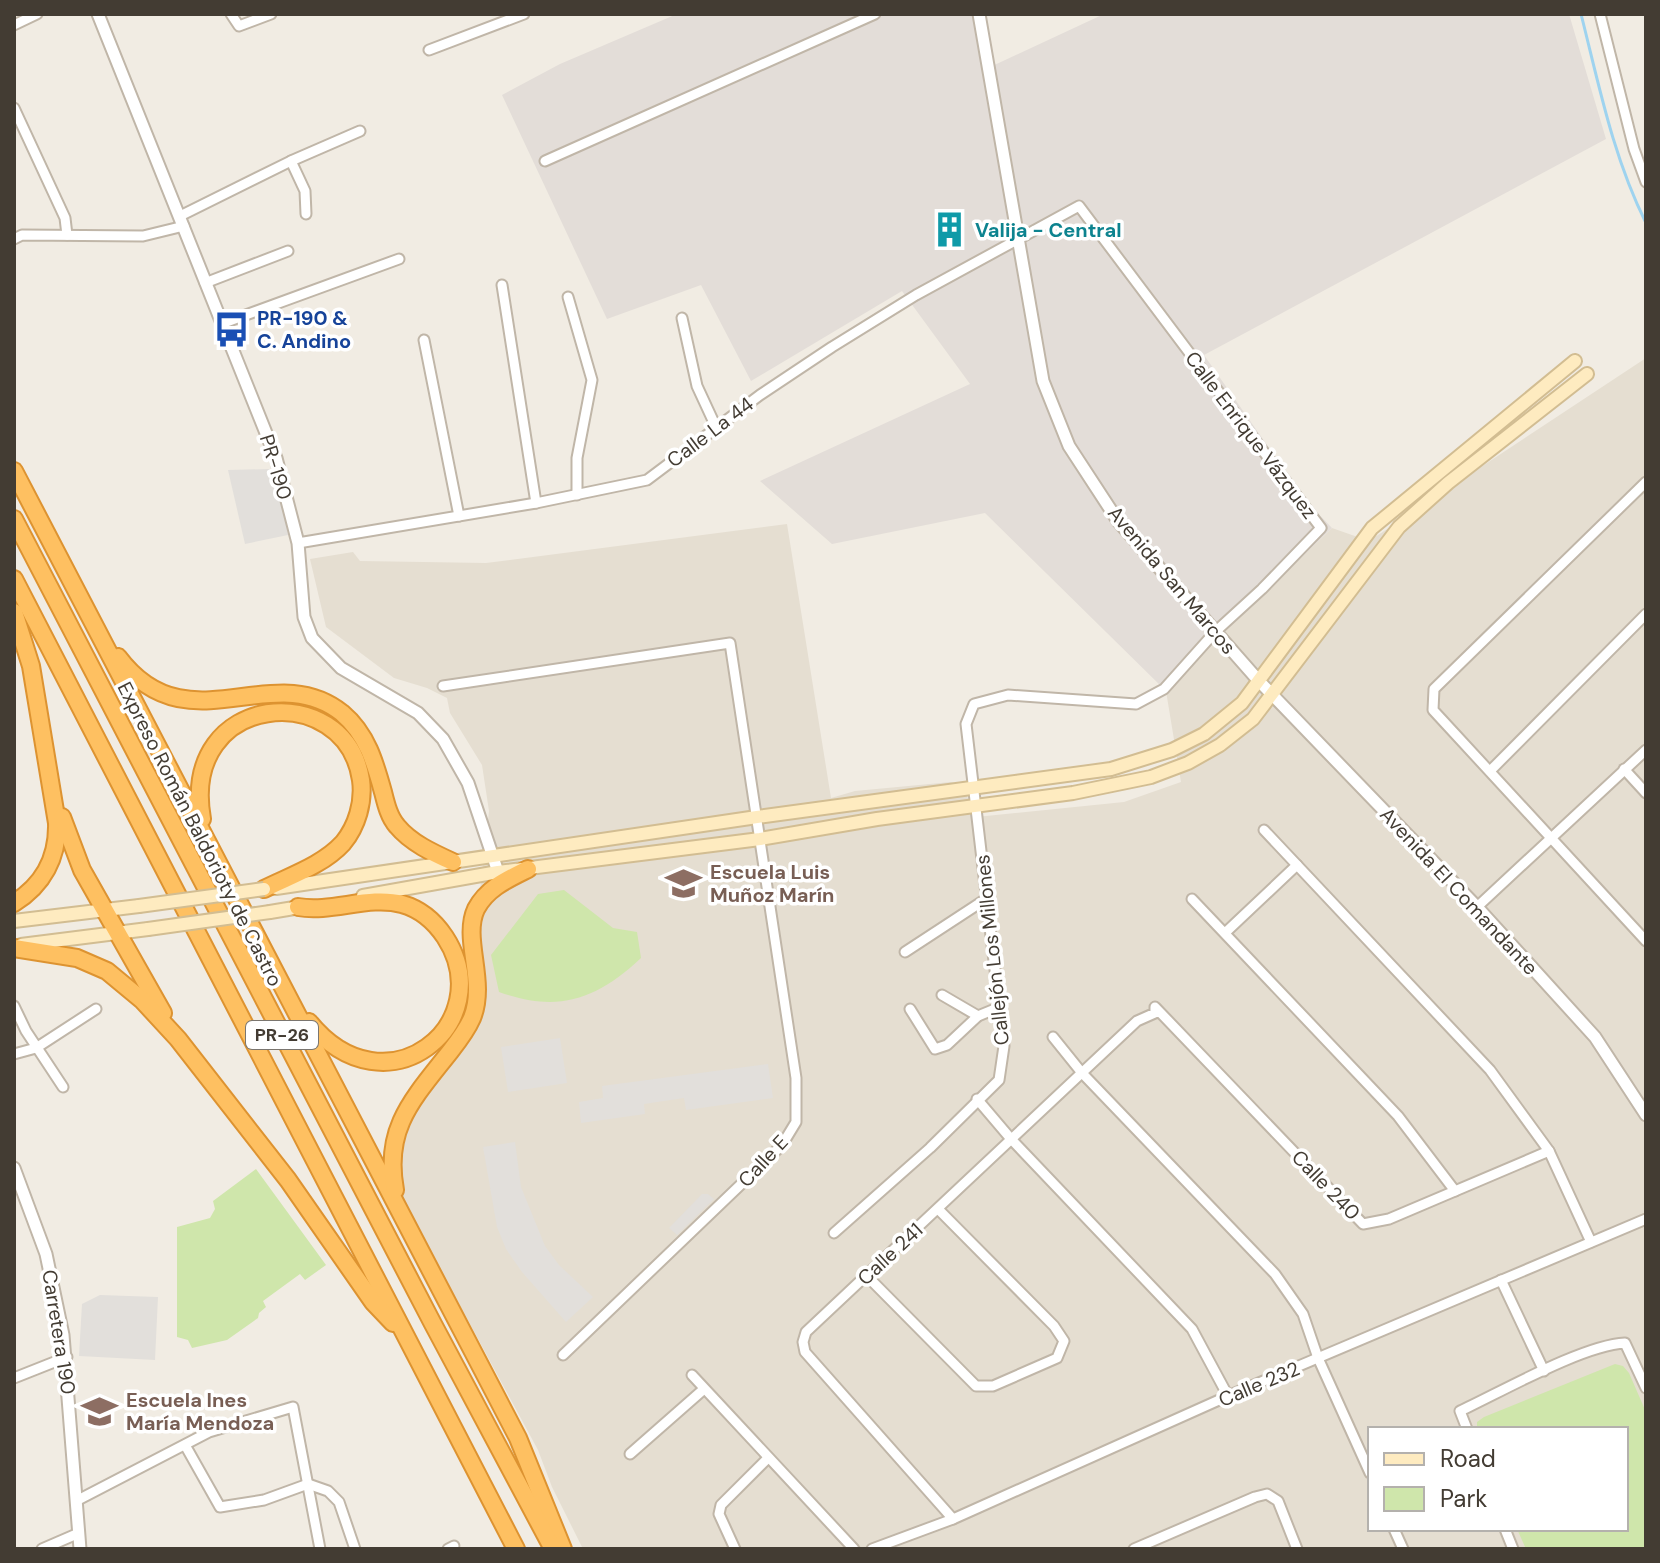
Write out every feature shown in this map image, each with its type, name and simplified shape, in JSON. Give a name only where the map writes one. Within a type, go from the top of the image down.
[{"type":"highway","points":[[14,471],[518,1438],[563,1549]]},
{"type":"highway","name":"Expreso Román Baldorioty de Castro","points":[[14,519],[553,1549]]},
{"type":"highway","name":"PR-26","points":[[14,579],[516,1549]]},
{"type":"highway","points":[[14,612],[31,666],[58,840],[43,877],[14,903]]},
{"type":"highway","points":[[91,620],[124,665],[142,681],[169,696],[213,702],[298,693],[341,713],[353,723],[374,757],[389,811],[398,828],[422,846],[453,862]]},
{"type":"highway","points":[[206,836],[199,785],[210,751],[226,732],[268,712],[288,712],[304,714],[338,735],[355,759],[360,776],[360,805],[351,831],[331,854],[264,889]]},
{"type":"highway","points":[[52,791],[82,870],[178,1039]]},
{"type":"highway","points":[[398,1203],[392,1168],[400,1122],[413,1098],[462,1038],[477,1003],[479,986],[472,931],[474,917],[492,888],[528,869]]},
{"type":"highway","points":[[288,995],[323,1038],[336,1049],[363,1061],[378,1062],[406,1059],[434,1042],[451,1018],[459,988],[459,974],[447,940],[437,925],[412,908],[399,903],[313,910],[298,907]]},
{"type":"highway","points":[[14,947],[77,958],[107,971],[142,1000],[178,1039],[288,1180],[373,1302],[408,1339]]},
{"type":"main road","points":[[14,921],[264,889],[1111,769],[1172,750],[1204,734],[1242,703],[1372,528],[1575,361]]},
{"type":"main road","points":[[14,947],[270,912],[498,872],[761,845],[1122,784],[1188,763],[1220,745],[1253,719],[1399,527],[1448,483],[1587,374]]},
{"type":"street","points":[[14,25],[37,14]]},
{"type":"street","name":"PR-190","points":[[98,14],[276,458],[298,543],[304,617],[312,638],[341,668],[418,713],[443,739],[468,783],[498,872]]},
{"type":"street","points":[[231,14],[239,26],[271,14]]},
{"type":"street","points":[[429,50],[524,14]]},
{"type":"street","points":[[545,161],[875,14]]},
{"type":"street","name":"Avenida San Marcos","points":[[979,14],[1043,381],[1069,446],[1118,521],[1258,680]]},
{"type":"street","points":[[1600,14],[1634,149],[1646,182]]},
{"type":"street","points":[[14,108],[65,218],[67,235]]},
{"type":"street","points":[[14,239],[22,235],[143,236],[182,221],[291,161],[360,131]]},
{"type":"street","points":[[1634,149],[1646,145]]},
{"type":"street","points":[[291,161],[305,191],[306,214]]},
{"type":"street","name":"Calle La 44","points":[[298,543],[536,503],[647,480],[779,381],[916,295],[1079,206]]},
{"type":"street","name":"Calle Enrique Vázquez","points":[[973,788],[966,724],[974,704],[1008,695],[1136,704],[1164,689],[1215,632],[1321,528],[1079,206]]},
{"type":"street","points":[[205,283],[288,251]]},
{"type":"street","points":[[221,324],[399,259]]},
{"type":"street","points":[[502,285],[536,503]]},
{"type":"street","points":[[568,297],[592,380],[577,458],[577,495]]},
{"type":"street","points":[[682,318],[697,386],[716,427]]},
{"type":"street","points":[[424,340],[459,516]]},
{"type":"street","points":[[1575,361],[1587,374]]},
{"type":"street","points":[[1646,482],[1434,689],[1433,710],[1646,941]]},
{"type":"street","points":[[1490,771],[1646,614]]},
{"type":"street","name":"Calle E","points":[[443,686],[730,643],[798,1094],[796,1122],[782,1145],[563,1355]]},
{"type":"street","name":"Avenida El Comandante","points":[[1258,680],[1477,907],[1595,1037],[1646,1115]]},
{"type":"street","points":[[1477,907],[1646,750]]},
{"type":"street","points":[[1624,769],[1646,793]]},
{"type":"street","name":"Callejón Los Millones","points":[[834,1233],[930,1148],[999,1080],[1004,1046],[973,788]]},
{"type":"street","points":[[1264,830],[1490,1070],[1549,1151],[1591,1242]]},
{"type":"street","points":[[1226,932],[1297,865]]},
{"type":"street","points":[[905,952],[986,899]]},
{"type":"street","points":[[1192,899],[1398,1116],[1455,1191]]},
{"type":"street","points":[[942,995],[978,1016]]},
{"type":"street","points":[[14,1006],[36,1048],[63,1087]]},
{"type":"street","points":[[910,1009],[935,1049],[947,1045],[978,1016],[1000,1007]]},
{"type":"street","name":"Calle 240","points":[[1155,1013],[1155,1007],[1363,1224],[1389,1219],[1549,1151]]},
{"type":"street","points":[[14,1054],[36,1048],[96,1009]]},
{"type":"street","name":"Calle 241","points":[[953,1519],[805,1352],[803,1342],[806,1332],[1137,1021],[1155,1013]]},
{"type":"street","points":[[1053,1037],[1082,1073],[1275,1274],[1303,1314],[1318,1358],[1368,1469]]},
{"type":"street","points":[[977,1099],[1011,1139],[1192,1329],[1228,1396]]},
{"type":"street","name":"Carretera 190","points":[[14,1168],[46,1254],[67,1357],[80,1549]]},
{"type":"street","points":[[867,1276],[976,1386],[993,1386],[1057,1358],[1064,1341],[1051,1323],[938,1209]]},
{"type":"street","name":"Calle 232","points":[[872,1549],[953,1519],[1228,1396],[1646,1219]]},
{"type":"street","points":[[1501,1280],[1544,1371]]},
{"type":"street","points":[[1466,1427],[1460,1411],[1610,1344],[1625,1343],[1646,1388]]},
{"type":"street","points":[[14,1378],[67,1357]]},
{"type":"street","points":[[692,1375],[854,1549]]},
{"type":"street","points":[[630,1454],[704,1389]]},
{"type":"street","points":[[76,1501],[209,1432],[293,1407],[320,1549]]},
{"type":"street","points":[[185,1445],[220,1507],[264,1500],[308,1484],[328,1491],[339,1502],[355,1549]]},
{"type":"street","points":[[735,1549],[719,1514],[721,1505],[768,1458]]},
{"type":"street","points":[[1134,1549],[1267,1494],[1278,1501],[1297,1549]]},
{"type":"street","points":[[42,1549],[79,1533]]},
{"type":"shaded area","points":[[677,14],[977,14],[988,68],[1104,14],[1569,14],[1606,139],[1204,355],[1306,501],[1332,528],[1166,691],[985,513],[832,544],[760,481],[970,384],[902,291],[751,381],[701,285],[607,319],[502,95],[560,64]]},
{"type":"shaded area","points":[[1646,358],[1646,1549],[583,1549],[552,1487],[538,1450],[401,1192],[399,1130],[478,1012],[477,917],[489,811],[482,765],[450,713],[447,698],[394,678],[326,627],[310,559],[353,552],[360,561],[486,563],[787,524],[831,798],[855,791],[951,782],[962,785],[976,817],[1124,802],[1181,782],[1166,691],[1332,528],[1369,541]]},
{"type":"shaded area","points":[[270,469],[283,501],[288,535],[245,544],[228,470]]},
{"type":"shaded area","points":[[560,1038],[567,1083],[508,1092],[501,1047]]},
{"type":"shaded area","points":[[768,1064],[773,1098],[686,1110],[684,1098],[644,1104],[645,1114],[581,1123],[579,1102],[603,1098],[602,1086]]},
{"type":"shaded area","points":[[515,1142],[521,1187],[545,1246],[559,1265],[593,1297],[566,1322],[522,1272],[506,1249],[497,1227],[483,1147]]},
{"type":"shaded area","points":[[702,1194],[714,1199],[677,1235],[669,1228]]},
{"type":"shaded area","points":[[100,1295],[158,1297],[155,1360],[79,1356],[82,1304]]},
{"type":"green space","points":[[564,890],[613,928],[637,932],[641,958],[608,984],[575,999],[540,1001],[499,992],[491,955],[538,894]]},
{"type":"green space","points":[[256,1169],[326,1265],[305,1280],[300,1274],[263,1301],[266,1307],[258,1318],[227,1340],[192,1348],[188,1340],[177,1337],[177,1227],[210,1218],[215,1209],[213,1201]]},
{"type":"green space","points":[[1615,1364],[1623,1366],[1646,1412],[1646,1549],[1526,1549],[1518,1531],[1628,1531],[1628,1427],[1477,1427],[1477,1422]]},
{"type":"waterway","points":[[1581,14],[1616,147],[1646,223]]},
{"type":"place","name":"Valija - Central","points":[[949,230]]},
{"type":"place","name":"PR-190 & C. Andino","points":[[231,330]]},
{"type":"place","name":"Escuela Luis Muñoz Marín","points":[[684,883]]},
{"type":"place","name":"Escuela Ines María Mendoza","points":[[100,1411]]}]
